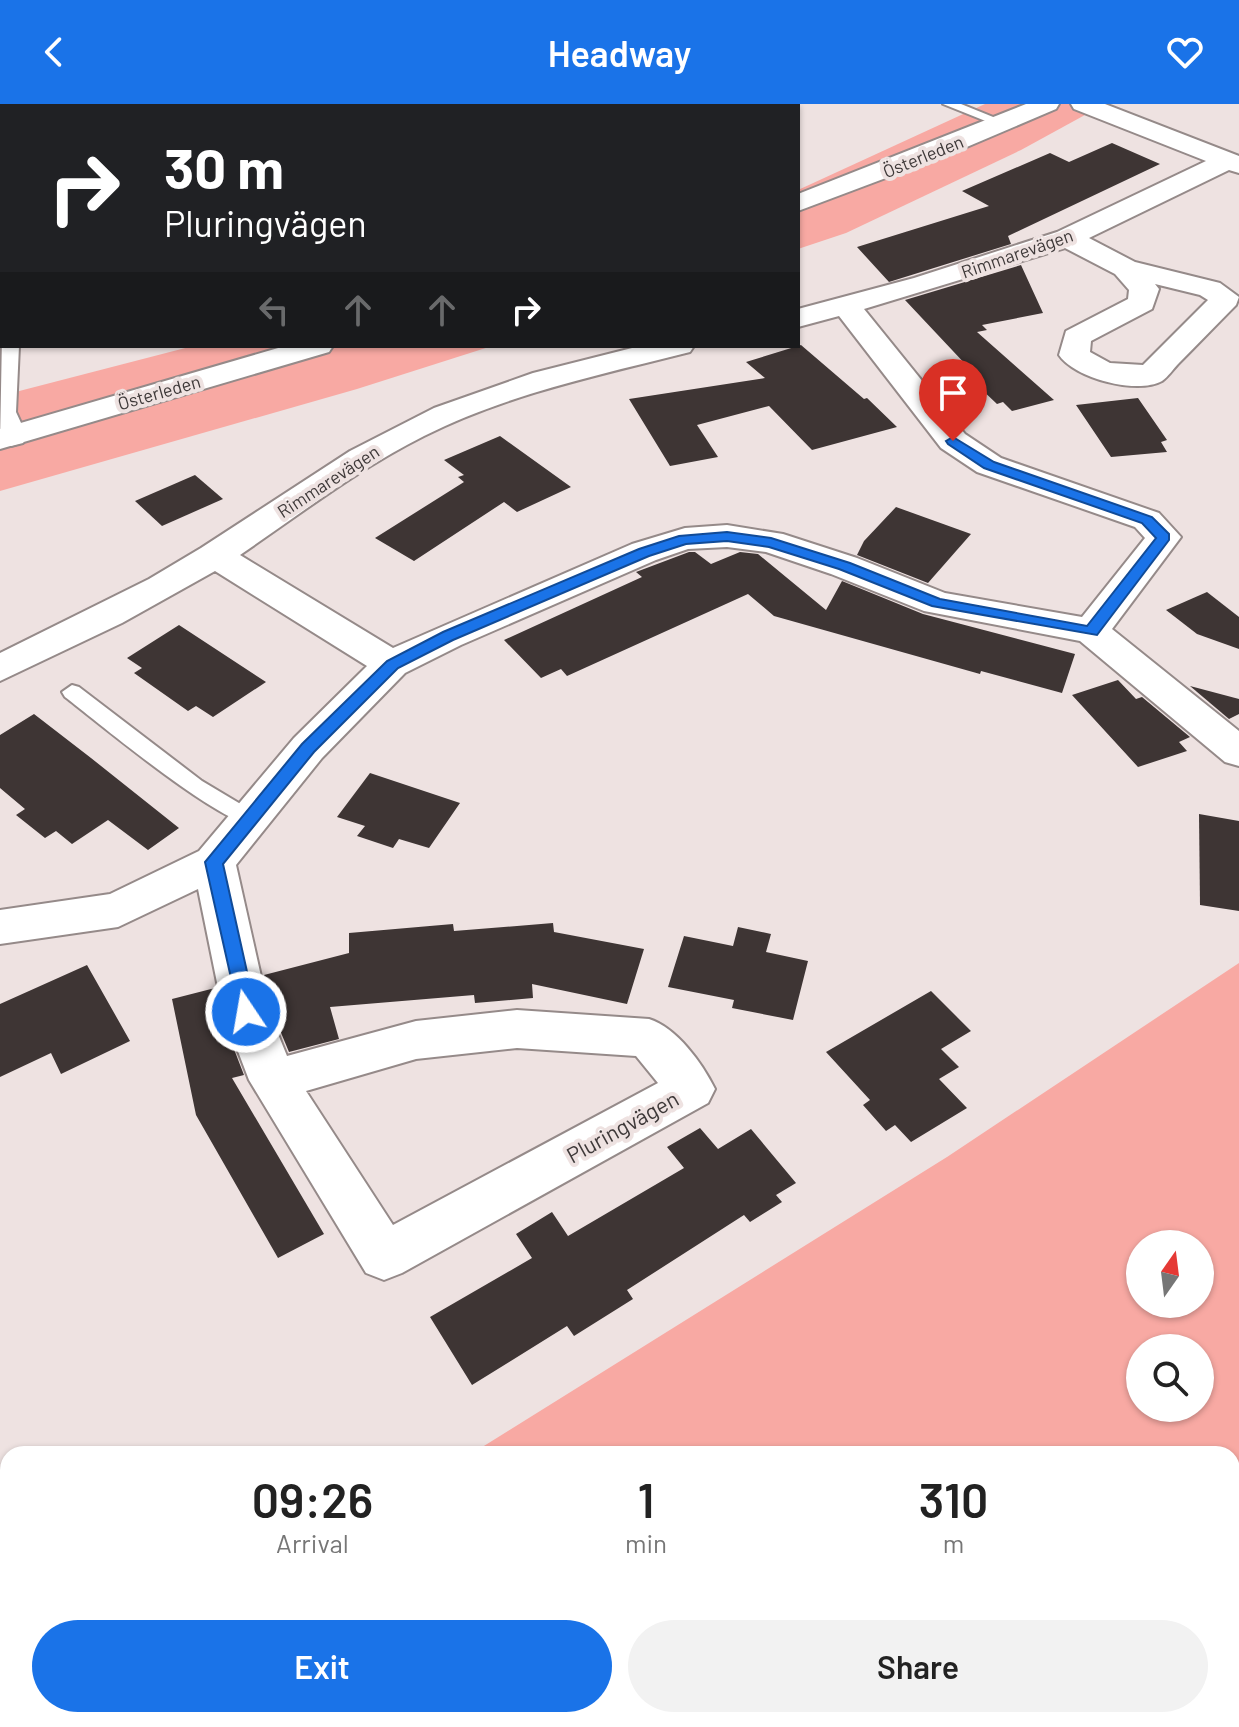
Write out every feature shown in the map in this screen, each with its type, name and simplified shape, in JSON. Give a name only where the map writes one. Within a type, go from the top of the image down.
[{"type":"street","name":"Österleden","points":[[800,202],[1047,104]]},
{"type":"street","points":[[1083,104],[1235,159]]},
{"type":"street","name":"Rimmarevägen","points":[[800,318],[847,307],[1067,238],[1235,159]]},
{"type":"street","points":[[1067,238],[1125,268],[1210,289],[1226,299],[1151,374],[1121,375],[1087,367],[1074,355],[1077,337],[1142,303],[1144,289],[1125,268]]},
{"type":"street","points":[[847,307],[953,441],[989,465],[1147,520],[1164,537],[1091,631]]},
{"type":"street","points":[[4,348],[0,412],[5,437]]},
{"type":"street","name":"Österleden","points":[[5,437],[311,348]]},
{"type":"street","name":"Rimmarevägen","points":[[0,668],[133,606],[340,471],[415,428],[538,381],[671,348]]},
{"type":"street","points":[[0,927],[118,910],[214,862],[252,820],[308,748],[392,664],[448,636],[644,552],[685,539],[727,536],[771,542],[844,566],[937,603],[1091,631],[1239,752]]},
{"type":"street","points":[[215,555],[392,664]]},
{"type":"street","name":"Pluringvägen","points":[[214,862],[246,1012],[273,1080],[384,1256],[691,1089],[649,1038],[517,1029],[416,1040],[273,1080]]},
{"type":"lane","points":[[949,104],[1002,123]]},
{"type":"lane","points":[[72,692],[195,786],[252,820]]},
{"type":"shaded area","points":[[985,104],[1105,104],[1021,150],[846,233],[800,248],[800,189]]},
{"type":"shaded area","points":[[185,348],[486,348],[357,389],[0,491],[0,396]]},
{"type":"shaded area","points":[[1239,963],[1239,1446],[484,1446],[947,1157]]},
{"type":"building","points":[[1112,143],[1160,164],[1008,236],[1011,244],[889,282],[857,247],[989,206],[962,191],[1050,153],[1069,162]]},
{"type":"building","points":[[1021,265],[1043,313],[982,325],[987,330],[977,332],[1054,400],[1012,411],[1003,402],[997,404],[960,369],[968,367],[905,300]]},
{"type":"building","points":[[800,345],[864,399],[867,398],[897,427],[812,450],[769,406],[697,425],[718,457],[670,466],[629,399],[765,378],[746,362],[800,348]]},
{"type":"building","points":[[1138,398],[1167,440],[1161,442],[1167,452],[1111,457],[1076,405]]},
{"type":"building","points":[[500,436],[571,487],[517,512],[504,502],[414,561],[375,538],[464,482],[458,477],[464,475],[444,460]]},
{"type":"building","points":[[195,475],[223,499],[162,526],[135,501]]},
{"type":"building","points":[[896,507],[971,534],[928,583],[857,555],[864,541]]},
{"type":"building","points":[[695,552],[711,564],[740,552],[758,554],[826,610],[842,581],[923,614],[1075,654],[1062,693],[981,671],[980,674],[774,616],[748,594],[567,676],[561,669],[541,678],[504,640],[642,577],[636,572]]},
{"type":"building","points":[[1207,592],[1239,617],[1239,649],[1197,634],[1166,610]]},
{"type":"building","points":[[179,625],[266,682],[213,717],[196,706],[188,711],[134,673],[142,668],[127,658]]},
{"type":"building","points":[[1118,680],[1136,699],[1142,697],[1190,737],[1179,742],[1187,751],[1138,767],[1072,695]]},
{"type":"building","points":[[1190,686],[1239,699],[1239,714],[1229,719]]},
{"type":"building","points":[[34,714],[179,828],[148,850],[108,820],[72,844],[56,831],[45,838],[16,815],[25,809],[0,788],[0,735]]},
{"type":"building","points":[[370,773],[460,803],[429,848],[399,839],[393,848],[357,836],[365,826],[337,817]]},
{"type":"building","points":[[1199,814],[1239,821],[1239,911],[1200,905]]},
{"type":"building","points":[[553,923],[554,932],[644,949],[627,1004],[532,984],[533,998],[475,1003],[474,995],[330,1007],[339,1039],[289,1052],[272,1011],[264,975],[349,953],[349,933],[453,924],[454,931]]},
{"type":"building","points":[[738,927],[771,934],[766,952],[808,961],[793,1020],[732,1008],[734,1000],[668,987],[684,936],[733,946]]},
{"type":"building","points":[[87,965],[130,1041],[61,1074],[51,1053],[0,1077],[0,1004]]},
{"type":"building","points":[[215,988],[220,1013],[244,1075],[232,1078],[324,1234],[278,1258],[196,1115],[172,999]]},
{"type":"building","points":[[931,991],[971,1031],[941,1049],[959,1067],[939,1079],[967,1108],[911,1142],[895,1125],[886,1131],[863,1105],[870,1100],[826,1052]]},
{"type":"building","points":[[700,1128],[718,1149],[751,1129],[796,1183],[776,1195],[782,1202],[750,1222],[744,1215],[627,1290],[633,1299],[574,1336],[567,1326],[472,1385],[430,1317],[532,1258],[516,1234],[552,1212],[568,1236],[684,1168],[667,1147]]},
{"type":"route","points":[[246,1012],[214,862],[252,820],[308,748],[392,664],[448,636],[644,552],[685,539],[727,536],[771,542],[844,566],[937,603],[1091,631],[1164,537],[1147,520],[989,465],[953,441]]}]
